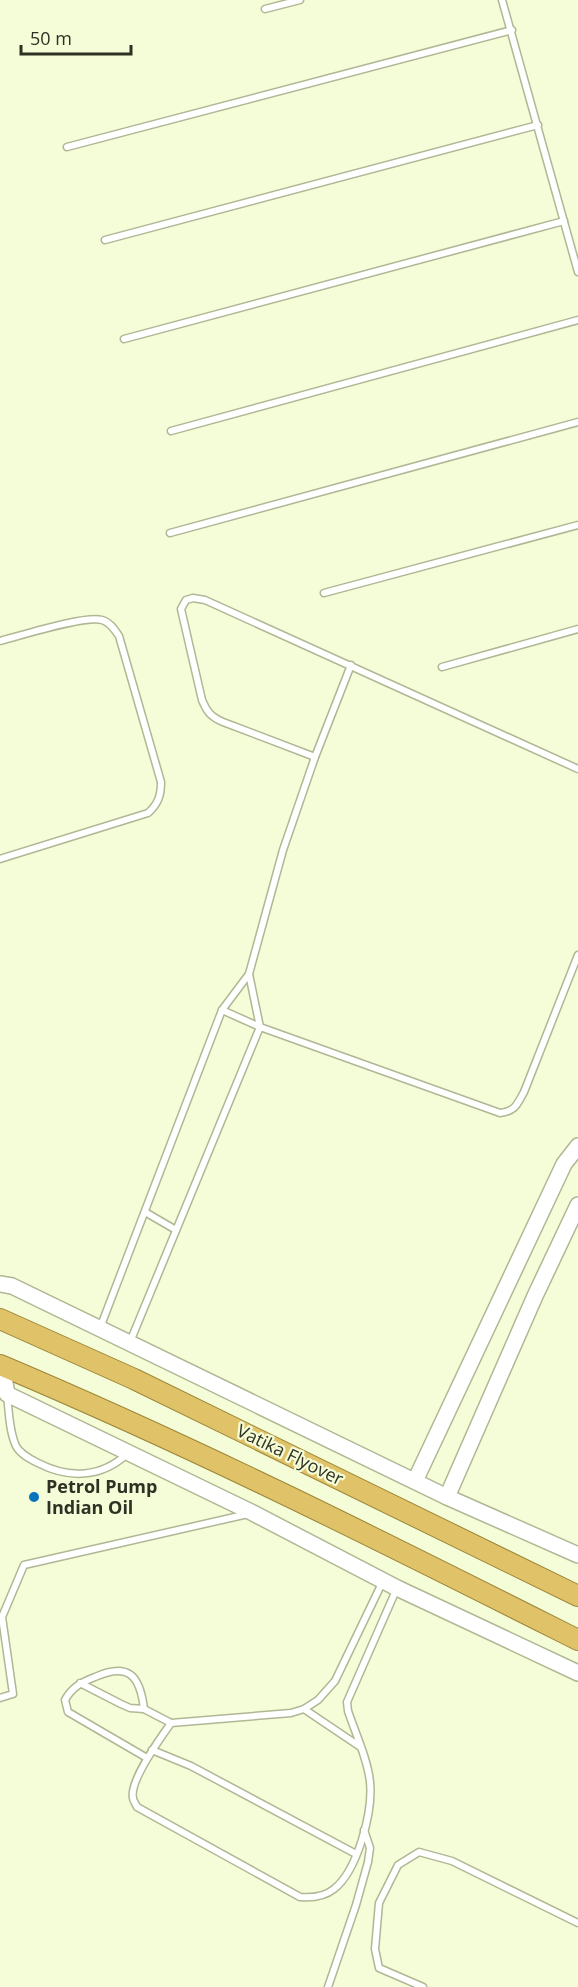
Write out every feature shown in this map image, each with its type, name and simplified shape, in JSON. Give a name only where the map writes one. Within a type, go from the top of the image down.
[{"type":"highway","name":"Vatika Flyover","points":[[0,1319],[134,1378],[578,1596]]},
{"type":"highway","points":[[1,1366],[111,1412],[395,1548],[578,1640]]},
{"type":"street","points":[[415,1481],[564,1164],[578,1146]]},
{"type":"street","points":[[447,1497],[535,1296],[578,1205]]},
{"type":"street","points":[[0,1284],[12,1286],[447,1497],[578,1556]]},
{"type":"street","points":[[1,1366],[7,1394],[253,1512],[397,1588],[578,1673]]},
{"type":"lane","points":[[265,9],[300,0]]},
{"type":"lane","points":[[502,0],[578,272]]},
{"type":"lane","points":[[67,147],[512,30]]},
{"type":"lane","points":[[105,240],[538,125]]},
{"type":"lane","points":[[124,339],[564,221]]},
{"type":"lane","points":[[171,430],[578,320]]},
{"type":"lane","points":[[170,533],[578,422]]},
{"type":"lane","points":[[324,594],[578,525]]},
{"type":"lane","points":[[315,757],[213,718],[206,711],[181,609],[186,600],[193,598],[205,600],[578,769]]},
{"type":"lane","points":[[0,641],[67,623],[101,619],[109,624],[119,636],[161,782],[161,795],[156,806],[148,813],[0,859]]},
{"type":"lane","points":[[442,667],[578,629]]},
{"type":"lane","points":[[99,1330],[222,1010],[249,974],[283,850],[315,757],[351,665]]},
{"type":"lane","points":[[222,1010],[260,1027],[501,1113],[510,1112],[524,1092],[578,955]]},
{"type":"lane","points":[[129,1344],[260,1027],[249,974]]},
{"type":"lane","points":[[145,1212],[176,1230]]},
{"type":"lane","points":[[7,1394],[16,1447],[26,1457],[52,1470],[89,1474],[118,1462],[129,1452]]},
{"type":"lane","points":[[0,1698],[13,1694],[2,1617],[24,1565],[253,1512]]},
{"type":"lane","points":[[80,1683],[130,1708],[144,1709],[171,1723],[291,1713],[304,1709],[318,1700],[335,1681],[383,1581]]},
{"type":"lane","points":[[171,1723],[147,1758],[134,1787],[132,1798],[137,1807],[300,1897],[314,1899],[333,1890],[345,1878],[356,1854],[371,1796],[370,1779],[347,1702],[397,1588]]},
{"type":"lane","points":[[144,1709],[139,1684],[135,1678],[129,1673],[114,1670],[80,1683],[69,1692],[65,1700],[68,1712],[147,1758]]},
{"type":"lane","points":[[304,1709],[360,1746]]},
{"type":"lane","points":[[152,1750],[191,1766],[356,1854]]},
{"type":"lane","points":[[328,1987],[368,1862],[370,1848],[364,1830]]},
{"type":"lane","points":[[423,1987],[379,1968],[375,1949],[380,1903],[398,1865],[419,1852],[452,1861],[578,1923]]},
{"type":"place","name":"Petrol Pump Indian Oil","points":[[34,1497]]}]
